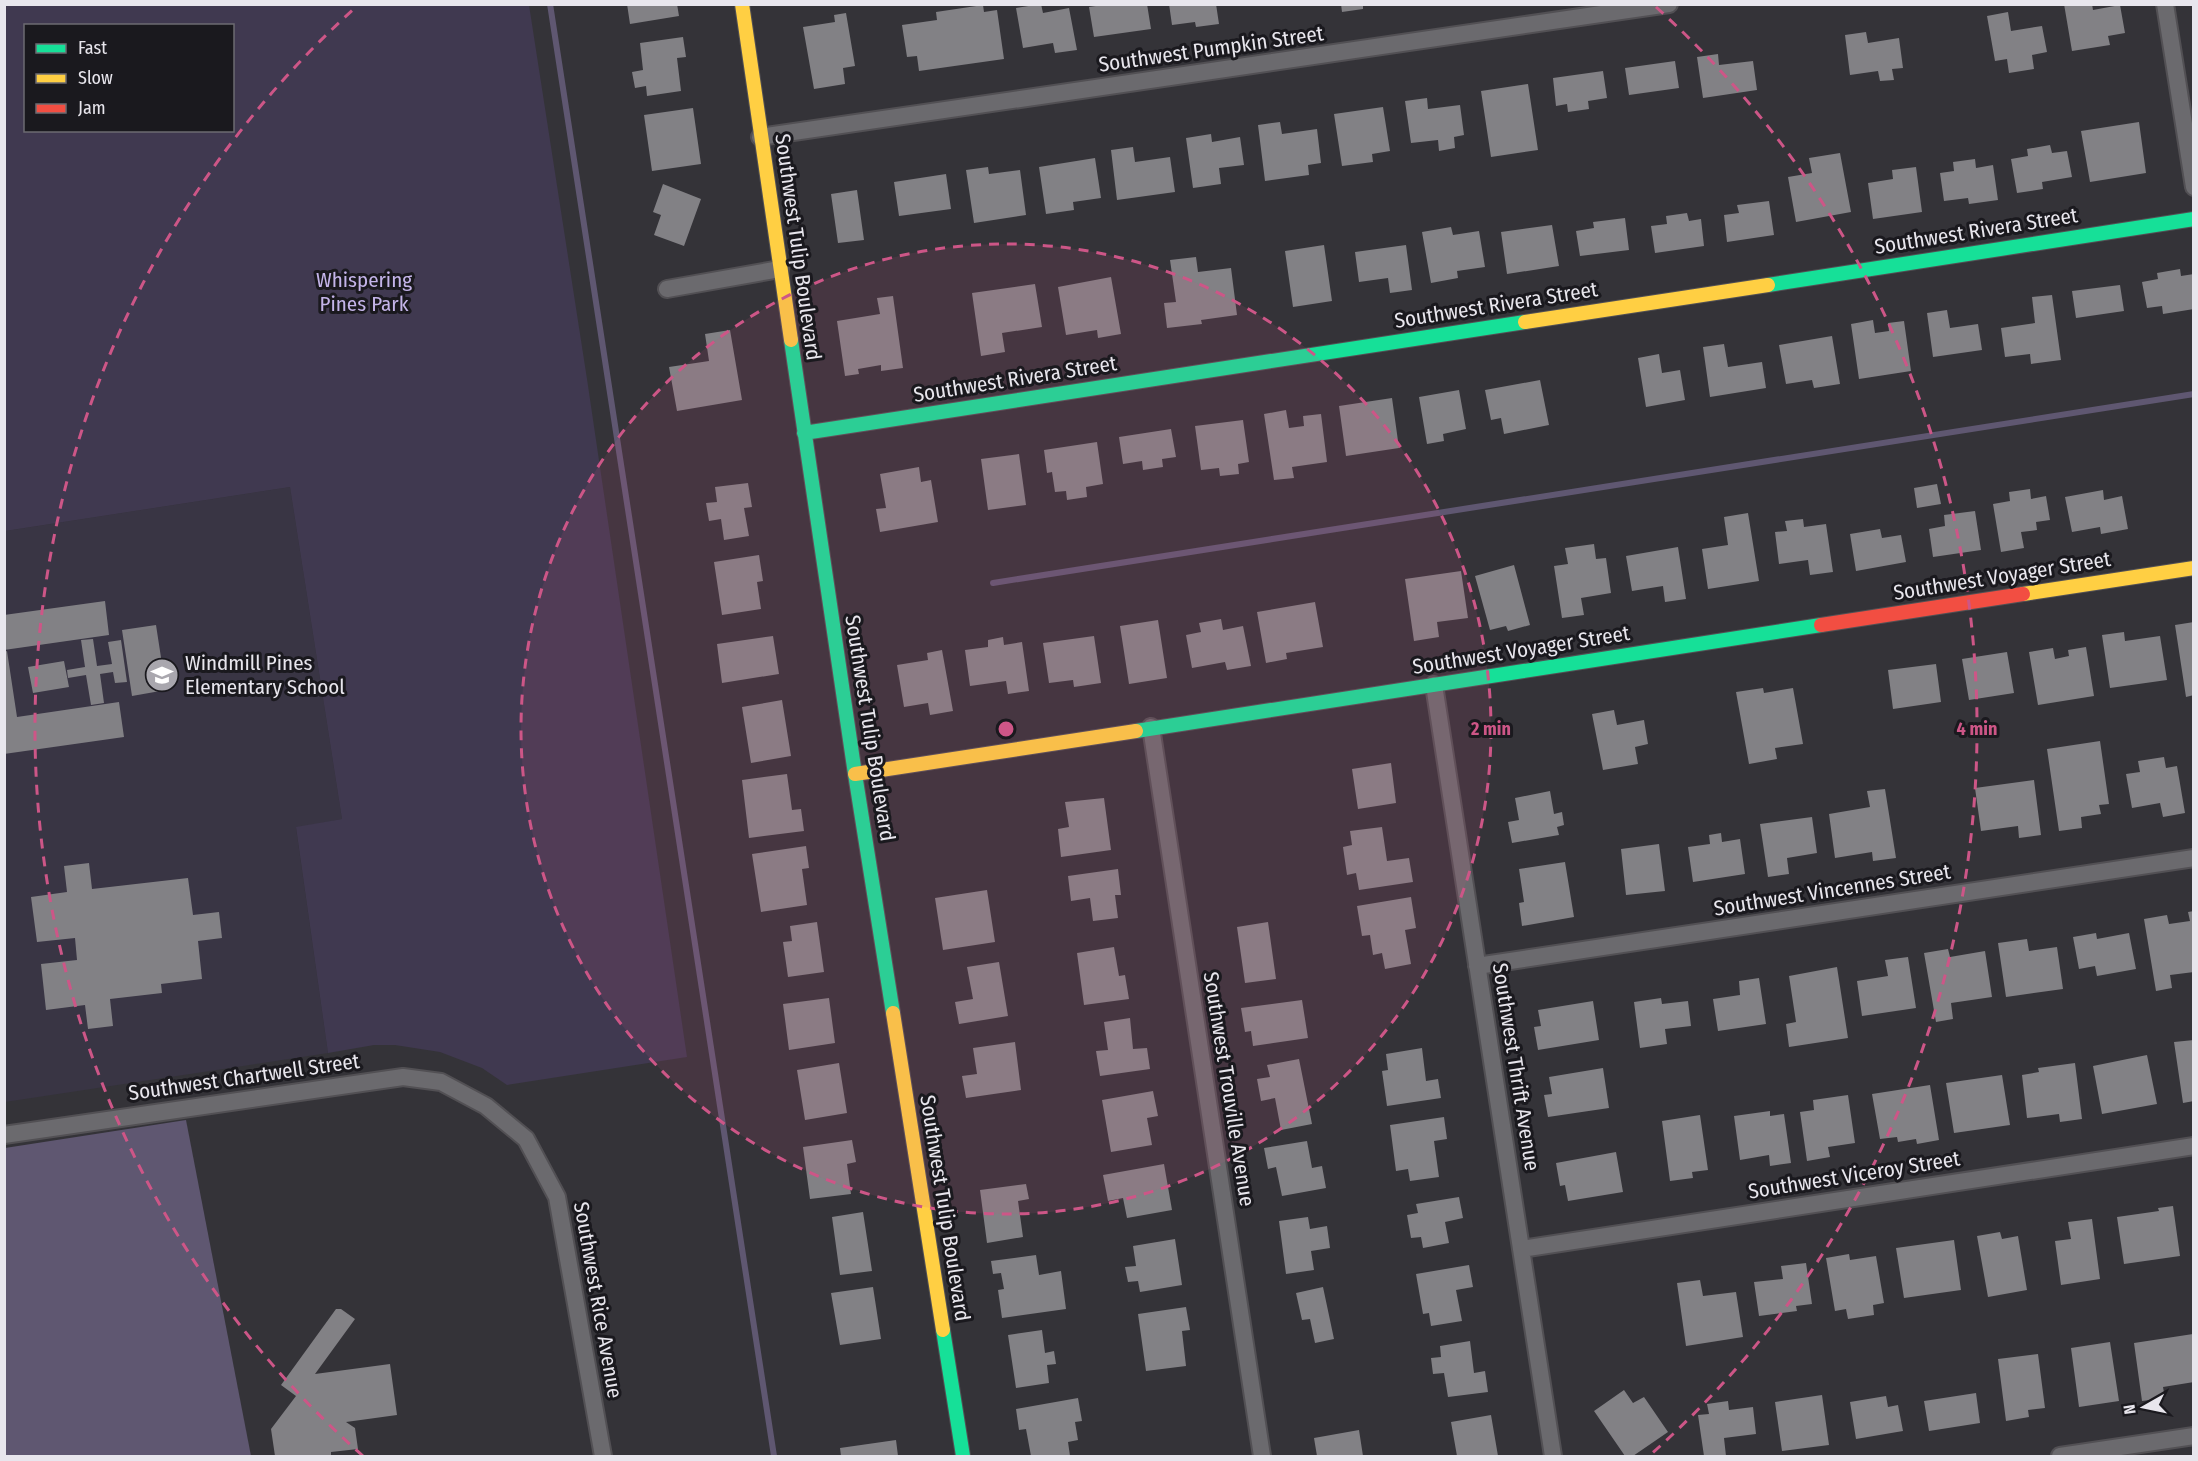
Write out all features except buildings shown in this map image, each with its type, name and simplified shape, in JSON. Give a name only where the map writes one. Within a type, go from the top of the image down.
[{"type":"street","name":"Southwest Tulip Boulevard","points":[[742,4],[855,774],[963,1456]]},
{"type":"street","name":"Southwest Pumpkin Street","points":[[760,137],[1669,4]]},
{"type":"street","points":[[2165,4],[2193,187]]},
{"type":"street","name":"Southwest Rivera Street","points":[[804,433],[2193,219]]},
{"type":"street","points":[[667,289],[780,269]]},
{"type":"street","name":"Southwest Voyager Street","points":[[855,774],[2193,568]]},
{"type":"street","name":"Southwest Thrift Avenue","points":[[1434,685],[1552,1456]]},
{"type":"street","name":"Southwest Trouville Avenue","points":[[1151,727],[1262,1456]]},
{"type":"street","name":"Southwest Vincennes Street","points":[[1477,966],[2193,858]]},
{"type":"street","name":"Southwest Chartwell Street","points":[[4,1136],[403,1077],[441,1082],[486,1106]]},
{"type":"street","name":"Southwest Rice Avenue","points":[[486,1106],[526,1138],[557,1197],[603,1456]]},
{"type":"street","name":"Southwest Viceroy Street","points":[[1521,1249],[2193,1146]]},
{"type":"street","points":[[2060,1456],[2193,1436]]},
{"type":"shaded area","name":"Windmill Pines Elementary School","points":[[290,487],[342,819],[296,828],[328,1053],[5,1102],[5,531]]},
{"type":"shaded area","points":[[186,1120],[251,1456],[5,1456],[5,1148]]},
{"type":"green space","name":"Whispering Pines Park","points":[[5,4],[529,5],[587,379],[687,1057],[507,1085],[482,1068],[440,1052],[395,1045],[374,1045],[328,1053],[296,827],[342,819],[290,487],[5,531]]},
{"type":"waterway","points":[[550,4],[774,1456]]},
{"type":"waterway","points":[[993,583],[2194,394]]},
{"type":"traffic: fast","points":[[1768,285],[2194,219]]},
{"type":"traffic: fast","points":[[804,433],[1525,322]]},
{"type":"traffic: fast","points":[[791,340],[893,1013]]},
{"type":"traffic: fast","points":[[1136,731],[1821,625]]},
{"type":"traffic: fast","points":[[943,1330],[963,1456]]},
{"type":"traffic: slow","points":[[742,4],[791,340]]},
{"type":"traffic: slow","points":[[1525,322],[1768,285]]},
{"type":"traffic: slow","points":[[2023,594],[2194,568]]},
{"type":"traffic: slow","points":[[855,774],[1136,731]]},
{"type":"traffic: slow","points":[[893,1013],[943,1330]]},
{"type":"traffic: jam","points":[[1821,625],[2023,594]]},
{"type":"place","name":"Windmill Pines Elementary School","points":[[162,675]]}]
